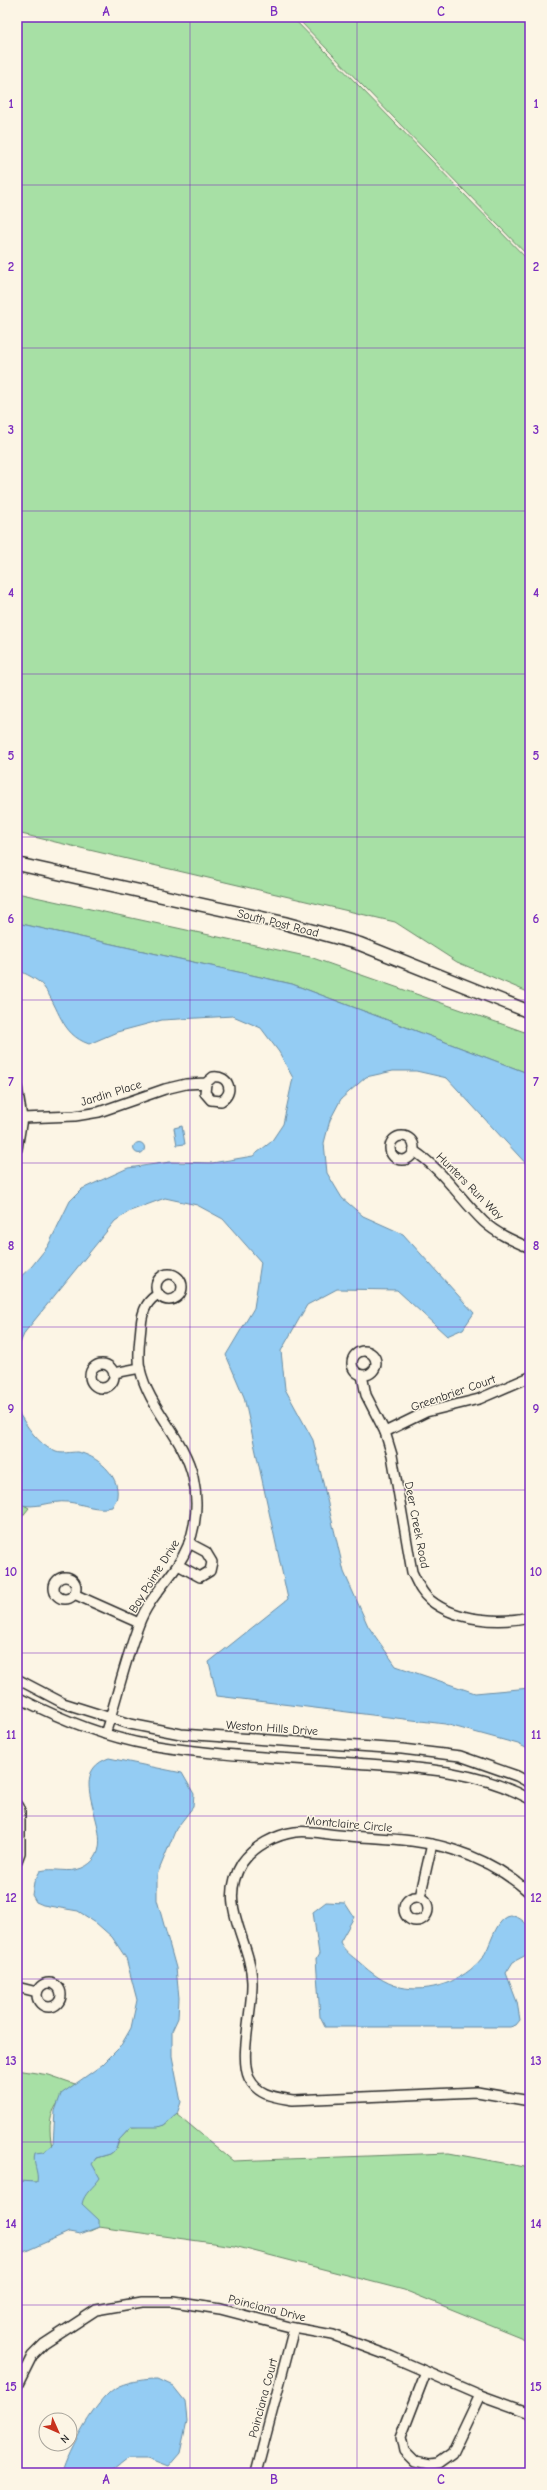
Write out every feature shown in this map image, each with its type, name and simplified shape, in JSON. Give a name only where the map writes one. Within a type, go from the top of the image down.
[{"type":"street","name":"South Post Road","points":[[17,864],[261,918],[360,944],[530,1012]]},
{"type":"street","name":"Jardin Place","points":[[22,1118],[75,1116],[99,1112],[165,1089],[206,1083]]},
{"type":"street","points":[[17,1087],[22,1118],[17,1149]]},
{"type":"street","name":"Hunters Run Way","points":[[414,1152],[430,1162],[485,1222],[507,1238],[530,1248]]},
{"type":"street","name":"Bay Pointe Drive","points":[[105,1734],[139,1623],[156,1593],[178,1565],[189,1544],[193,1535],[197,1507],[193,1477],[183,1448],[150,1394],[140,1368],[142,1316],[151,1298],[159,1294]]},
{"type":"street","points":[[114,1374],[140,1368]]},
{"type":"street","name":"Deer Creek Road","points":[[362,1375],[366,1395],[385,1432],[392,1455],[412,1572],[420,1589],[430,1600],[446,1610],[469,1616],[491,1621],[530,1617]]},
{"type":"street","name":"Greenbrier Court","points":[[385,1432],[426,1412],[479,1399],[530,1377]]},
{"type":"street","points":[[178,1565],[200,1577],[210,1571],[212,1562],[210,1557],[206,1552],[189,1544]]},
{"type":"street","points":[[74,1594],[139,1623]]},
{"type":"street","name":"Weston Hills Drive","points":[[17,1679],[63,1703],[110,1718],[181,1734],[402,1749],[460,1756],[517,1776],[530,1783]]},
{"type":"street","points":[[17,1697],[46,1712],[105,1734],[149,1745],[206,1752],[459,1773],[510,1788],[530,1799]]},
{"type":"street","points":[[17,1805],[20,1810],[20,1852],[17,1861]]},
{"type":"street","name":"Montclaire Circle","points":[[530,1893],[514,1879],[455,1850],[432,1844],[297,1831],[274,1837],[258,1847],[243,1862],[233,1881],[232,1904],[252,1981],[245,2059],[248,2076],[255,2088],[269,2096],[293,2100],[477,2092],[530,2101]]},
{"type":"street","points":[[420,1897],[432,1844]]},
{"type":"street","points":[[17,1987],[36,1992]]},
{"type":"street","name":"Poinciana Drive","points":[[17,2386],[32,2356],[44,2344],[96,2310],[142,2302],[174,2302],[220,2309],[294,2328],[334,2335],[480,2395],[530,2413]]},
{"type":"street","name":"Poinciana Court","points":[[256,2473],[294,2328]]},
{"type":"street","points":[[426,2372],[401,2437],[404,2451],[415,2462],[438,2464],[452,2454],[480,2395]]},
{"type":"green space","points":[[17,17],[292,17],[530,262],[530,993],[457,962],[395,922],[17,833]]},
{"type":"green space","points":[[296,17],[530,17],[530,258]]},
{"type":"green space","points":[[17,893],[310,957],[519,1030],[530,1034],[530,1074],[292,984],[17,923]]},
{"type":"green space","points":[[17,1501],[29,1508],[17,1523]]},
{"type":"green space","points":[[17,2070],[49,2075],[78,2085],[67,2093],[60,2101],[54,2109],[51,2117],[50,2135],[54,2158],[97,2172],[91,2164],[96,2158],[110,2154],[115,2150],[119,2140],[131,2127],[164,2125],[177,2114],[233,2161],[449,2153],[530,2168],[530,2341],[404,2290],[234,2246],[99,2227],[90,2231],[17,2222]]},
{"type":"water","points":[[17,923],[292,984],[530,1074],[530,1168],[447,1078],[416,1071],[393,1071],[366,1077],[341,1099],[330,1120],[324,1143],[327,1173],[342,1198],[363,1216],[403,1234],[474,1313],[463,1329],[447,1336],[397,1290],[337,1289],[307,1305],[281,1351],[285,1389],[313,1440],[344,1572],[368,1626],[396,1666],[475,1693],[530,1688],[530,1750],[518,1744],[445,1724],[217,1696],[209,1662],[288,1599],[244,1397],[226,1355],[254,1308],[261,1262],[223,1219],[197,1205],[165,1198],[130,1211],[115,1221],[25,1332],[17,1350],[17,1280],[32,1266],[48,1246],[70,1201],[82,1189],[128,1168],[170,1162],[212,1163],[253,1156],[271,1142],[283,1124],[293,1078],[279,1052],[261,1028],[233,1016],[162,1020],[117,1032],[89,1044],[79,1040],[66,1027],[49,994],[41,983],[17,969]]},
{"type":"water","points":[[182,1126],[185,1144],[177,1145],[174,1128]]},
{"type":"water","points":[[139,1142],[143,1144],[145,1148],[143,1152],[139,1154],[135,1152],[133,1148],[135,1144]]},
{"type":"water","points":[[17,1410],[38,1440],[50,1449],[58,1453],[77,1452],[84,1454],[92,1457],[105,1467],[115,1481],[117,1488],[117,1497],[112,1507],[95,1508],[68,1502],[55,1502],[31,1506],[19,1504]]},
{"type":"water","points":[[109,1758],[182,1773],[194,1794],[193,1807],[176,1829],[157,1875],[157,1900],[176,1968],[179,1998],[178,2018],[172,2031],[172,2056],[181,2102],[177,2114],[164,2125],[158,2127],[131,2127],[119,2140],[115,2150],[110,2154],[96,2158],[92,2164],[100,2178],[87,2193],[82,2204],[99,2220],[99,2227],[80,2234],[69,2232],[17,2255],[17,2181],[37,2182],[34,2161],[35,2153],[43,2152],[53,2144],[55,2111],[61,2094],[102,2065],[120,2047],[131,2028],[137,2000],[126,1958],[112,1937],[95,1922],[78,1911],[43,1905],[36,1902],[32,1895],[34,1882],[40,1871],[77,1870],[95,1858],[99,1844],[98,1828],[90,1795],[89,1780],[95,1767]]},
{"type":"water","points":[[326,1902],[345,1903],[354,1917],[340,1942],[346,1951],[368,1970],[383,1980],[400,1987],[411,1989],[423,1989],[445,1984],[466,1973],[482,1958],[499,1924],[507,1917],[517,1917],[526,1923],[530,1928],[530,1953],[513,1962],[506,1973],[517,2002],[520,2020],[516,2025],[510,2027],[325,2027],[320,2017],[316,1959],[319,1954],[313,1912]]},
{"type":"water","points":[[158,2379],[173,2386],[185,2401],[187,2421],[180,2453],[168,2467],[147,2459],[128,2459],[110,2473],[62,2473],[70,2452],[78,2452],[78,2436],[84,2425],[102,2401],[110,2392],[119,2386],[144,2380]]}]
